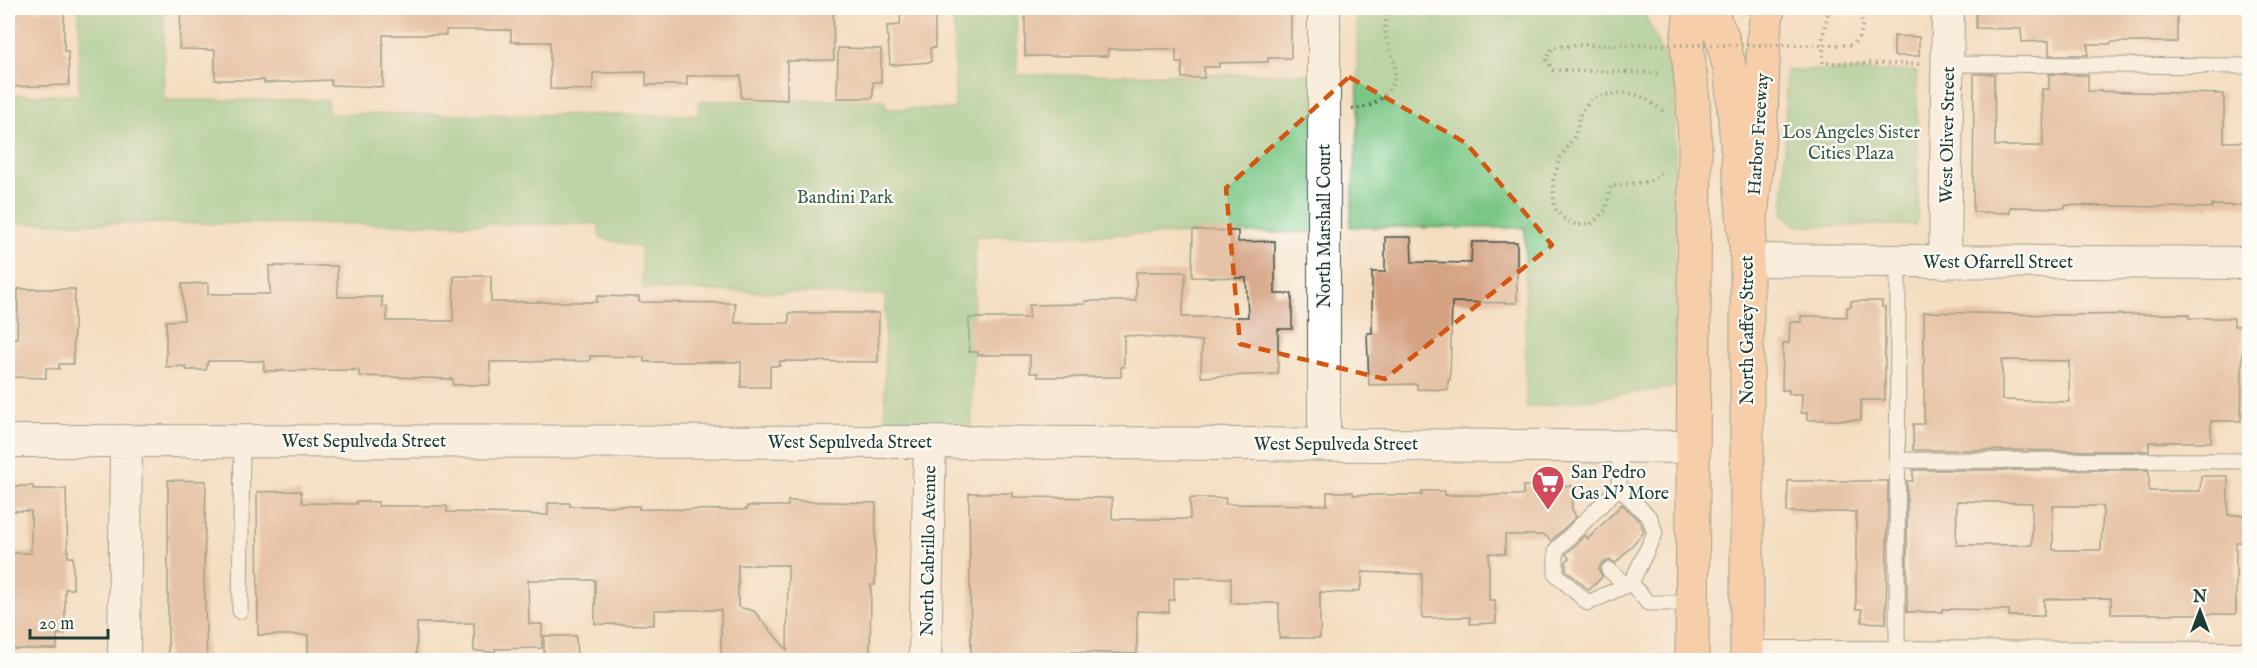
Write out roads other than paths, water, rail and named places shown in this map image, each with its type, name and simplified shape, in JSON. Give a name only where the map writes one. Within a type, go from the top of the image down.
[{"type":"main road","points":[[1691,8],[1687,44],[1695,142],[1692,660]]},
{"type":"main road","name":"North Gaffey Street","points":[[1703,8],[1715,22],[1722,36],[1731,74],[1747,260],[1747,659]]},
{"type":"main road","name":"Harbor Freeway","points":[[1747,260],[1761,127],[1764,34],[1768,8]]},
{"type":"street","name":"North Marshall Court","points":[[1324,8],[1324,444]]},
{"type":"street","name":"West Oliver Street","points":[[1945,262],[1948,8]]},
{"type":"street","name":"West Ofarrell Street","points":[[1747,260],[2250,262]]},
{"type":"street","name":"West Sepulveda Street","points":[[8,441],[930,441],[1693,447]]},
{"type":"street","points":[[124,660],[126,441]]},
{"type":"street","name":"North Cabrillo Avenue","points":[[925,660],[930,441]]},
{"type":"street","points":[[1747,659],[2250,658]]},
{"type":"lane","points":[[1947,64],[2250,66]]},
{"type":"lane","points":[[1897,658],[1898,261]]},
{"type":"lane","points":[[240,611],[242,441]]},
{"type":"lane","points":[[1619,487],[1650,518],[1655,533],[1639,550],[1629,584],[1588,603],[1556,574],[1556,550],[1578,539],[1603,513],[1619,487],[1620,446]]},
{"type":"lane","points":[[1897,460],[2250,461]]},
{"type":"lane","points":[[1609,570],[1629,584],[1648,603],[1692,603]]},
{"type":"place","name":"San Pedro Gas N' More","points":[[1548,511]]},
{"type":"park label","name":"Los Angeles Sister Cities Plaza","points":[[1851,142]]},
{"type":"park label","name":"Bandini Park","points":[[845,197]]}]
